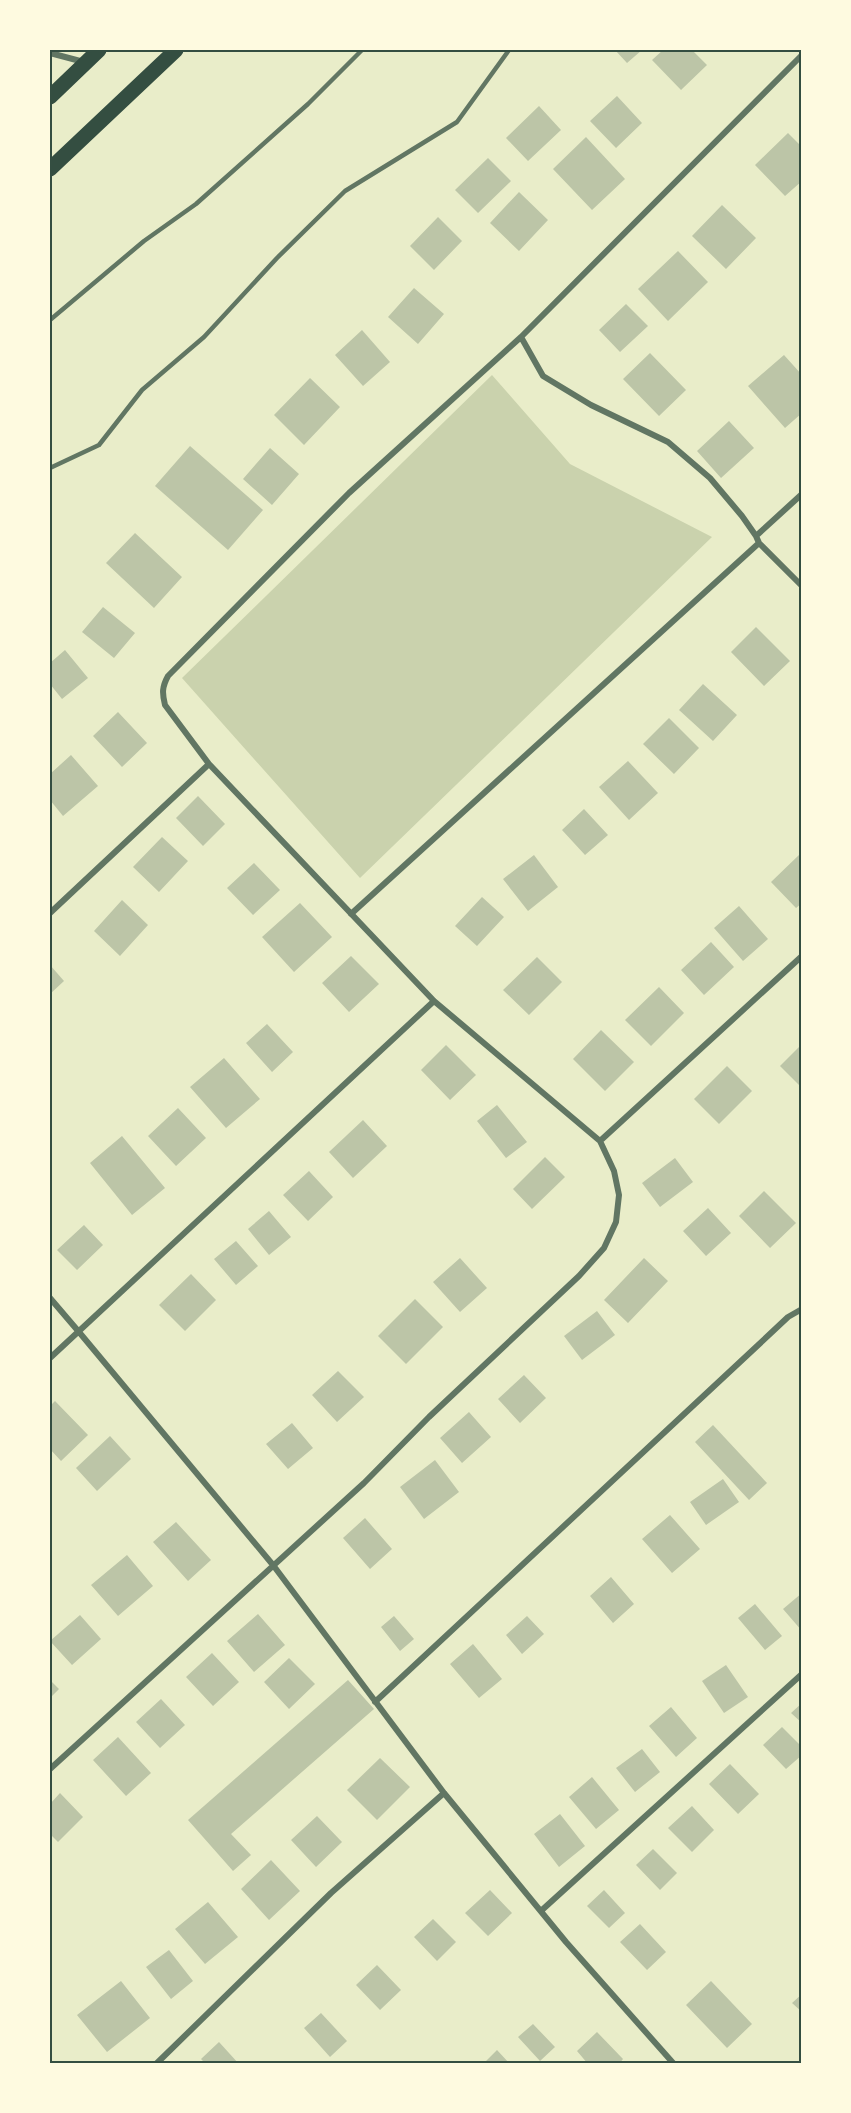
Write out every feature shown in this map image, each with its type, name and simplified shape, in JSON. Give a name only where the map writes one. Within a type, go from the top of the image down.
[{"type":"main road","points":[[50,96],[99,50]]},
{"type":"main road","points":[[50,169],[176,50]]},
{"type":"street","points":[[50,53],[86,62]]},
{"type":"street","points":[[50,1769],[364,1483],[429,1417],[579,1276],[604,1248],[616,1221],[619,1195],[614,1171],[600,1142],[434,1001],[208,764],[165,705],[162,694],[163,685],[168,676],[349,493],[521,337],[801,55]]},
{"type":"street","points":[[521,337],[543,376],[591,405],[668,442],[710,478],[758,539],[801,586]]},
{"type":"street","points":[[351,914],[758,539],[801,494]]},
{"type":"street","points":[[50,913],[208,764]]},
{"type":"street","points":[[600,1142],[801,956]]},
{"type":"street","points":[[50,1358],[434,1001]]},
{"type":"street","points":[[50,1298],[273,1565],[444,1793],[566,1942],[674,2064]]},
{"type":"street","points":[[375,1702],[763,1340],[788,1317],[801,1309]]},
{"type":"street","points":[[542,1910],[801,1674]]},
{"type":"street","points":[[156,2064],[331,1893],[444,1793]]},
{"type":"lane","points":[[50,320],[144,242],[196,204],[308,104],[362,50]]},
{"type":"lane","points":[[50,468],[99,445],[142,390],[204,337],[277,258],[345,191],[457,122],[509,50]]},
{"type":"green space","points":[[492,375],[570,464],[712,537],[360,878],[182,678]]},
{"type":"building","points":[[615,50],[642,50],[627,63]]},
{"type":"building","points":[[663,50],[692,50],[707,65],[681,90],[652,60]]},
{"type":"building","points":[[617,96],[642,123],[616,148],[590,121]]},
{"type":"building","points":[[539,106],[561,130],[528,161],[506,138]]},
{"type":"building","points":[[788,133],[802,147],[802,181],[785,196],[755,165]]},
{"type":"building","points":[[586,137],[625,179],[592,210],[553,169]]},
{"type":"building","points":[[488,158],[511,181],[478,213],[455,190]]},
{"type":"building","points":[[519,192],[548,220],[519,251],[490,223]]},
{"type":"building","points":[[722,205],[756,238],[726,269],[692,236]]},
{"type":"building","points":[[438,217],[462,241],[434,270],[410,246]]},
{"type":"building","points":[[678,251],[708,282],[668,321],[638,289]]},
{"type":"building","points":[[414,288],[444,314],[418,344],[388,317]]},
{"type":"building","points":[[626,304],[648,326],[620,352],[599,330]]},
{"type":"building","points":[[362,330],[390,362],[363,386],[335,355]]},
{"type":"building","points":[[650,353],[686,390],[659,416],[623,379]]},
{"type":"building","points":[[784,355],[802,375],[802,413],[785,428],[748,386]]},
{"type":"building","points":[[310,378],[340,407],[304,445],[274,415]]},
{"type":"building","points":[[729,421],[754,448],[721,478],[697,451]]},
{"type":"building","points":[[190,446],[263,510],[228,550],[155,486]]},
{"type":"building","points":[[270,448],[299,474],[272,505],[243,479]]},
{"type":"building","points":[[135,533],[182,577],[154,608],[106,563]]},
{"type":"building","points":[[103,607],[135,633],[114,658],[82,632]]},
{"type":"building","points":[[756,627],[790,661],[764,686],[731,652]]},
{"type":"building","points":[[65,650],[88,678],[62,699],[50,684],[50,663]]},
{"type":"building","points":[[703,684],[737,715],[713,741],[679,710]]},
{"type":"building","points":[[118,712],[147,743],[122,767],[93,736]]},
{"type":"building","points":[[669,718],[699,748],[674,774],[643,744]]},
{"type":"building","points":[[71,755],[98,786],[63,816],[50,800],[50,774]]},
{"type":"building","points":[[628,761],[658,793],[629,820],[599,787]]},
{"type":"building","points":[[198,796],[225,824],[203,846],[176,818]]},
{"type":"building","points":[[584,809],[608,835],[585,855],[562,830]]},
{"type":"building","points":[[162,837],[188,861],[159,892],[133,867]]},
{"type":"building","points":[[534,855],[558,887],[528,911],[503,879]]},
{"type":"building","points":[[799,855],[802,858],[802,903],[796,908],[771,882]]},
{"type":"building","points":[[254,863],[280,890],[253,915],[227,888]]},
{"type":"building","points":[[482,897],[504,917],[477,946],[455,926]]},
{"type":"building","points":[[122,900],[148,925],[120,956],[94,931]]},
{"type":"building","points":[[300,903],[332,937],[294,972],[262,937]]},
{"type":"building","points":[[739,906],[768,939],[743,961],[714,928]]},
{"type":"building","points":[[711,942],[734,967],[704,995],[681,970]]},
{"type":"building","points":[[351,956],[379,984],[349,1012],[322,983]]},
{"type":"building","points":[[537,957],[562,982],[529,1015],[503,990]]},
{"type":"building","points":[[50,965],[64,981],[50,994]]},
{"type":"building","points":[[659,987],[684,1013],[651,1046],[625,1020]]},
{"type":"building","points":[[267,1024],[293,1052],[272,1072],[246,1043]]},
{"type":"building","points":[[601,1030],[634,1062],[605,1091],[573,1059]]},
{"type":"building","points":[[802,1044],[802,1088],[780,1066]]},
{"type":"building","points":[[446,1045],[476,1075],[450,1100],[421,1070]]},
{"type":"building","points":[[224,1058],[260,1099],[226,1128],[190,1087]]},
{"type":"building","points":[[727,1066],[752,1091],[719,1124],[694,1099]]},
{"type":"building","points":[[497,1105],[527,1142],[506,1158],[477,1121]]},
{"type":"building","points":[[178,1108],[206,1138],[176,1166],[148,1136]]},
{"type":"building","points":[[363,1120],[387,1146],[353,1178],[329,1152]]},
{"type":"building","points":[[122,1136],[165,1188],[132,1215],[90,1163]]},
{"type":"building","points":[[545,1157],[565,1177],[532,1209],[513,1189]]},
{"type":"building","points":[[675,1158],[693,1182],[660,1207],[642,1183]]},
{"type":"building","points":[[309,1171],[333,1197],[308,1221],[283,1195]]},
{"type":"building","points":[[764,1191],[796,1223],[770,1248],[739,1216]]},
{"type":"building","points":[[708,1208],[731,1233],[706,1256],[683,1231]]},
{"type":"building","points":[[269,1211],[291,1237],[269,1255],[248,1229]]},
{"type":"building","points":[[84,1225],[103,1245],[77,1270],[57,1250]]},
{"type":"building","points":[[236,1241],[258,1266],[236,1285],[214,1259]]},
{"type":"building","points":[[460,1258],[487,1288],[460,1312],[433,1282]]},
{"type":"building","points":[[644,1258],[668,1281],[628,1323],[604,1300]]},
{"type":"building","points":[[191,1274],[216,1300],[185,1331],[159,1305]]},
{"type":"building","points":[[415,1299],[443,1327],[406,1364],[378,1336]]},
{"type":"building","points":[[597,1311],[615,1335],[582,1360],[564,1336]]},
{"type":"building","points":[[338,1371],[364,1397],[337,1422],[312,1395]]},
{"type":"building","points":[[524,1375],[546,1398],[520,1423],[498,1399]]},
{"type":"building","points":[[55,1401],[88,1435],[61,1461],[50,1449],[50,1406]]},
{"type":"building","points":[[469,1412],[491,1437],[462,1463],[440,1438]]},
{"type":"building","points":[[292,1423],[313,1448],[288,1469],[266,1444]]},
{"type":"building","points":[[713,1425],[767,1483],[749,1500],[695,1442]]},
{"type":"building","points":[[110,1436],[131,1459],[97,1491],[76,1468]]},
{"type":"building","points":[[435,1460],[459,1492],[424,1519],[400,1487]]},
{"type":"building","points":[[723,1479],[739,1502],[706,1525],[690,1502]]},
{"type":"building","points":[[670,1515],[700,1549],[672,1573],[642,1539]]},
{"type":"building","points":[[365,1518],[392,1549],[370,1569],[343,1538]]},
{"type":"building","points":[[176,1522],[211,1560],[188,1581],[153,1542]]},
{"type":"building","points":[[127,1555],[153,1586],[118,1616],[91,1585]]},
{"type":"building","points":[[611,1577],[634,1604],[613,1623],[590,1596]]},
{"type":"building","points":[[802,1593],[802,1631],[783,1609]]},
{"type":"building","points":[[755,1604],[782,1636],[765,1650],[738,1618]]},
{"type":"building","points":[[258,1614],[285,1645],[254,1672],[227,1641]]},
{"type":"building","points":[[80,1615],[101,1639],[72,1665],[50,1641]]},
{"type":"building","points":[[394,1616],[414,1639],[400,1651],[381,1627]]},
{"type":"building","points":[[527,1616],[544,1634],[522,1654],[506,1635]]},
{"type":"building","points":[[473,1644],[502,1679],[479,1698],[450,1664]]},
{"type":"building","points":[[212,1653],[239,1682],[213,1706],[186,1677]]},
{"type":"building","points":[[289,1658],[315,1684],[289,1709],[264,1682]]},
{"type":"building","points":[[726,1665],[748,1697],[724,1713],[702,1681]]},
{"type":"building","points":[[50,1680],[59,1689],[50,1698]]},
{"type":"building","points":[[348,1680],[374,1709],[231,1834],[251,1855],[233,1871],[188,1820]]},
{"type":"building","points":[[161,1699],[185,1725],[160,1748],[136,1722]]},
{"type":"building","points":[[802,1703],[802,1723],[791,1713]]},
{"type":"building","points":[[671,1707],[697,1738],[676,1757],[649,1726]]},
{"type":"building","points":[[782,1727],[802,1747],[802,1755],[786,1769],[763,1745]]},
{"type":"building","points":[[118,1737],[151,1773],[126,1796],[93,1760]]},
{"type":"building","points":[[642,1749],[660,1772],[635,1792],[616,1768]]},
{"type":"building","points":[[380,1758],[410,1787],[377,1820],[347,1790]]},
{"type":"building","points":[[730,1764],[759,1794],[738,1814],[709,1784]]},
{"type":"building","points":[[592,1777],[619,1810],[596,1829],[569,1797]]},
{"type":"building","points":[[60,1793],[83,1817],[58,1842],[50,1834],[50,1804]]},
{"type":"building","points":[[692,1806],[714,1830],[692,1852],[668,1828]]},
{"type":"building","points":[[560,1814],[585,1846],[559,1867],[534,1834]]},
{"type":"building","points":[[317,1816],[342,1842],[316,1867],[291,1840]]},
{"type":"building","points":[[653,1849],[677,1873],[660,1890],[636,1865]]},
{"type":"building","points":[[271,1860],[300,1891],[269,1920],[241,1889]]},
{"type":"building","points":[[490,1890],[512,1913],[488,1936],[465,1913]]},
{"type":"building","points":[[604,1890],[625,1913],[609,1928],[587,1906]]},
{"type":"building","points":[[208,1902],[238,1937],[205,1964],[175,1929]]},
{"type":"building","points":[[433,1919],[456,1942],[437,1961],[414,1937]]},
{"type":"building","points":[[640,1924],[666,1952],[647,1970],[620,1942]]},
{"type":"building","points":[[169,1950],[193,1981],[171,1999],[146,1967]]},
{"type":"building","points":[[377,1965],[401,1990],[380,2010],[356,1985]]},
{"type":"building","points":[[121,1981],[150,2018],[107,2052],[77,2015]]},
{"type":"building","points":[[711,1981],[752,2024],[727,2048],[686,2005]]},
{"type":"building","points":[[802,1994],[802,2012],[792,2003]]},
{"type":"building","points":[[321,2013],[347,2041],[330,2057],[304,2028]]},
{"type":"building","points":[[533,2024],[555,2047],[540,2061],[518,2037]]},
{"type":"building","points":[[597,2032],[623,2059],[619,2064],[588,2064],[577,2051]]},
{"type":"building","points":[[219,2042],[239,2064],[206,2064],[201,2059]]},
{"type":"building","points":[[497,2050],[510,2064],[483,2064]]}]
